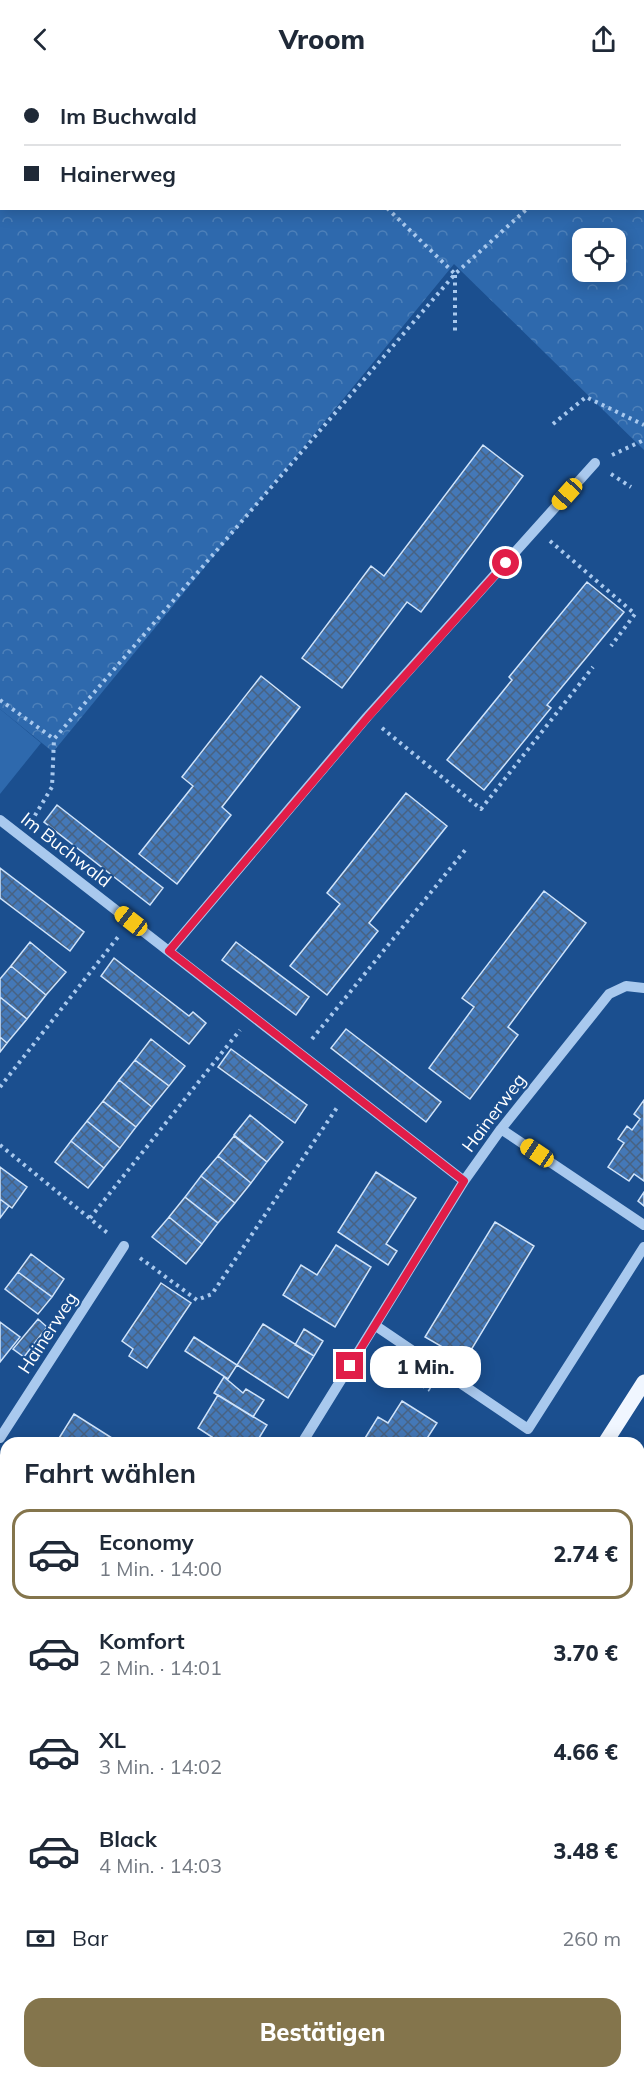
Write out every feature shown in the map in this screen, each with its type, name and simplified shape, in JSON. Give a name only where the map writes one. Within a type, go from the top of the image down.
[{"type":"main road","points":[[609,1437],[644,1382]]},
{"type":"street","points":[[169,951],[368,717],[595,463]]},
{"type":"street","name":"Im Buchwald","points":[[0,820],[464,1181]]},
{"type":"street","name":"Hainerweg","points":[[306,1437],[464,1181],[501,1129],[609,994],[626,987],[644,988]]},
{"type":"street","points":[[501,1129],[644,1225]]},
{"type":"street","name":"Hainerweg","points":[[1,1437],[124,1246]]},
{"type":"street","points":[[376,1326],[528,1429],[644,1247]]},
{"type":"path","points":[[389,210],[455,274],[455,333]]},
{"type":"path","points":[[20,836],[52,787],[54,739],[455,274],[526,210]]},
{"type":"path","points":[[552,424],[586,397],[644,425]]},
{"type":"path","points":[[595,463],[644,440]]},
{"type":"path","points":[[536,529],[635,614],[611,646]]},
{"type":"path","points":[[368,717],[482,809],[594,667]]},
{"type":"path","points":[[0,700],[54,739]]},
{"type":"path","points":[[300,1053],[466,849]]},
{"type":"path","points":[[0,1087],[131,921]]},
{"type":"path","points":[[90,1218],[251,1015]]},
{"type":"path","points":[[0,1145],[124,1246],[197,1300],[212,1294],[348,1090]]},
{"type":"green space","points":[[0,210],[644,210],[644,450],[454,264],[53,752],[0,709]]},
{"type":"green space","points":[[0,709],[41,743],[0,794]]},
{"type":"building","points":[[483,445],[523,476],[421,612],[407,602],[342,688],[302,658],[371,566],[384,576]]},
{"type":"building","points":[[587,582],[624,612],[547,705],[551,708],[484,790],[447,760],[512,680],[509,677]]},
{"type":"building","points":[[261,676],[300,707],[222,807],[231,815],[177,884],[139,854],[193,786],[182,777]]},
{"type":"building","points":[[406,793],[447,826],[369,923],[378,931],[327,995],[290,966],[340,904],[327,893]]},
{"type":"building","points":[[57,805],[163,888],[150,905],[44,822]]},
{"type":"building","points":[[0,868],[84,932],[70,951],[0,898]]},
{"type":"building","points":[[544,891],[586,923],[508,1027],[518,1035],[470,1099],[429,1068],[474,1007],[462,998]]},
{"type":"building","points":[[30,942],[66,972],[46,995],[11,966]]},
{"type":"building","points":[[236,942],[309,997],[296,1015],[222,960]]},
{"type":"building","points":[[114,958],[189,1016],[193,1012],[206,1023],[189,1044],[101,976]]},
{"type":"building","points":[[11,966],[46,995],[27,1019],[0,997],[0,979]]},
{"type":"building","points":[[0,997],[27,1019],[7,1043],[0,1037]]},
{"type":"building","points":[[346,1029],[441,1102],[426,1122],[331,1048]]},
{"type":"building","points":[[0,1037],[7,1043],[0,1052]]},
{"type":"building","points":[[151,1039],[185,1066],[169,1086],[135,1060]]},
{"type":"building","points":[[231,1049],[307,1105],[295,1123],[218,1067]]},
{"type":"building","points":[[135,1060],[169,1086],[152,1107],[119,1080]]},
{"type":"building","points":[[119,1080],[152,1107],[136,1127],[103,1101]]},
{"type":"building","points":[[644,1100],[644,1181],[634,1174],[629,1181],[608,1167],[624,1143],[618,1139],[627,1126],[632,1130],[640,1119],[634,1114]]},
{"type":"building","points":[[103,1101],[136,1127],[120,1148],[87,1121]]},
{"type":"building","points":[[250,1115],[283,1142],[267,1162],[234,1135]]},
{"type":"building","points":[[87,1121],[120,1148],[104,1168],[71,1141]]},
{"type":"building","points":[[234,1136],[267,1162],[251,1183],[218,1156]]},
{"type":"building","points":[[71,1141],[104,1168],[88,1188],[55,1162]]},
{"type":"building","points":[[218,1156],[251,1183],[235,1203],[201,1176]]},
{"type":"building","points":[[0,1167],[27,1187],[12,1208],[0,1199]]},
{"type":"building","points":[[376,1172],[416,1198],[386,1244],[397,1251],[388,1265],[338,1232]]},
{"type":"building","points":[[201,1176],[235,1203],[218,1223],[185,1197]]},
{"type":"building","points":[[644,1192],[644,1206],[638,1201]]},
{"type":"building","points":[[185,1197],[218,1223],[202,1244],[169,1217]]},
{"type":"building","points":[[0,1199],[9,1206],[0,1218]]},
{"type":"building","points":[[169,1217],[202,1244],[186,1264],[152,1237]]},
{"type":"building","points":[[495,1222],[534,1246],[465,1360],[425,1337]]},
{"type":"building","points":[[336,1245],[371,1267],[335,1327],[283,1295],[301,1265],[317,1275]]},
{"type":"building","points":[[31,1254],[64,1279],[52,1297],[18,1272]]},
{"type":"building","points":[[18,1272],[52,1297],[38,1314],[5,1289]]},
{"type":"building","points":[[161,1283],[191,1303],[147,1368],[129,1356],[133,1349],[122,1341]]},
{"type":"building","points":[[38,1319],[47,1327],[24,1357],[13,1349]]},
{"type":"building","points":[[0,1322],[20,1337],[0,1362]]},
{"type":"building","points":[[263,1324],[314,1356],[288,1398],[237,1365]]},
{"type":"building","points":[[304,1329],[323,1341],[314,1356],[295,1345]]},
{"type":"building","points":[[194,1337],[237,1365],[228,1379],[185,1351]]},
{"type":"building","points":[[224,1377],[243,1393],[246,1389],[264,1400],[253,1417],[214,1393]]},
{"type":"building","points":[[218,1395],[267,1425],[260,1437],[212,1437],[198,1428]]},
{"type":"building","points":[[402,1401],[437,1423],[428,1437],[366,1437],[378,1417],[388,1423]]},
{"type":"building","points":[[74,1414],[110,1437],[60,1437]]},
{"type":"route","points":[[350,1366],[464,1181],[169,951],[368,717],[506,563]]}]
